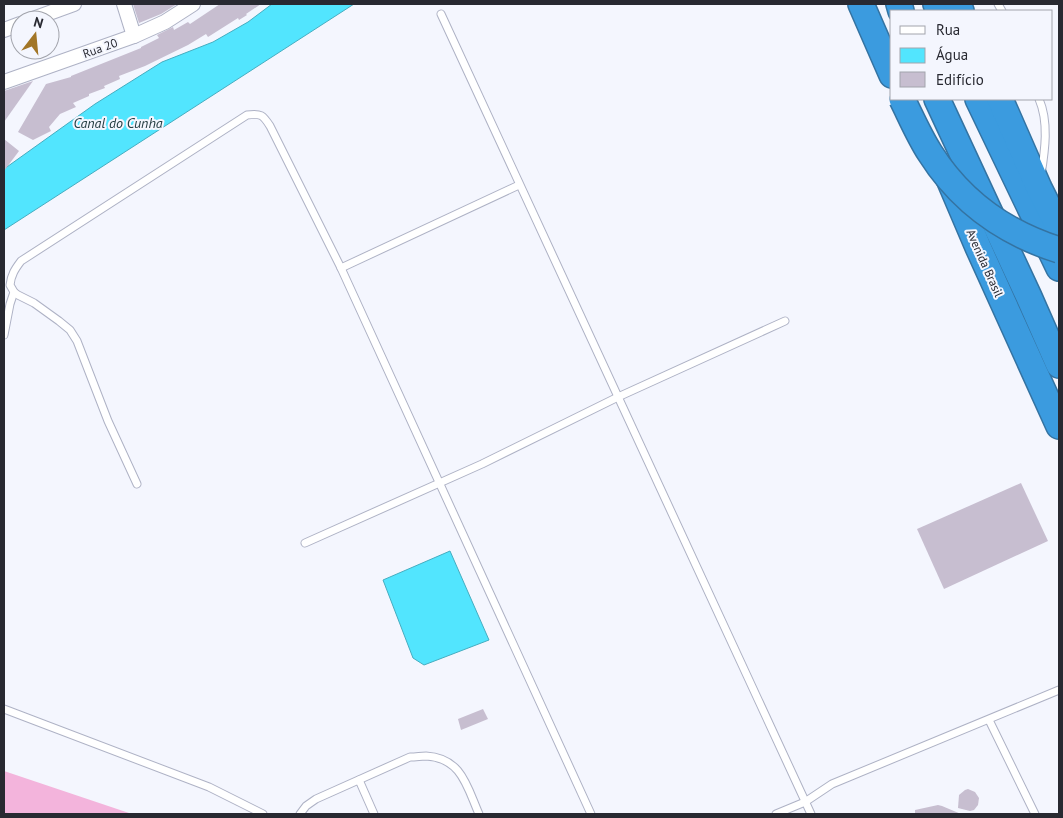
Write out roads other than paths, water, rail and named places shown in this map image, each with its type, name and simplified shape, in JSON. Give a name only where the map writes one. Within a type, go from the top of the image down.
[{"type":"highway","points":[[861,4],[890,70]]},
{"type":"highway","points":[[878,4],[890,38]]},
{"type":"highway","points":[[902,100],[930,152],[949,180],[964,196],[1013,231],[1059,250]]},
{"type":"highway","name":"Avenida Brasil","points":[[915,100],[978,247],[1059,426]]},
{"type":"highway","name":"Avenida Brasil","points":[[937,100],[1059,365]]},
{"type":"highway","points":[[978,100],[1059,268]]},
{"type":"highway","points":[[1000,100],[1059,228]]},
{"type":"highway","points":[[978,247],[1059,374]]},
{"type":"street","points":[[58,10],[74,4]]},
{"type":"street","points":[[124,4],[134,36]]},
{"type":"street","name":"Rua 20","points":[[4,82],[134,36],[165,22],[193,4]]},
{"type":"street","points":[[1040,188],[1059,215]]},
{"type":"lane","points":[[440,14],[810,814]]},
{"type":"lane","points":[[1039,100],[1045,120],[1044,161],[1040,188]]},
{"type":"lane","points":[[137,484],[108,421],[77,342],[70,330],[59,321],[14,292],[10,285],[13,271],[20,261],[247,115],[257,113],[264,117],[270,126],[341,268],[591,814]]},
{"type":"lane","points":[[341,268],[519,185]]},
{"type":"lane","points":[[4,335],[8,311],[14,292]]},
{"type":"lane","points":[[305,543],[439,484],[618,397],[784,321]]},
{"type":"lane","points":[[776,814],[805,802],[832,784],[1059,690]]},
{"type":"lane","points":[[4,709],[210,787],[263,814]]},
{"type":"lane","points":[[989,720],[1035,814]]},
{"type":"lane","points":[[300,814],[316,798],[410,757],[427,756],[451,763],[460,772],[479,814]]},
{"type":"lane","points":[[359,780],[374,814]]},
{"type":"water","name":"Canal do Cunha","points":[[272,4],[354,4],[4,230],[4,169],[95,104],[162,62],[213,42],[248,22]]},
{"type":"water","points":[[450,551],[489,640],[424,665],[413,658],[383,580]]}]
